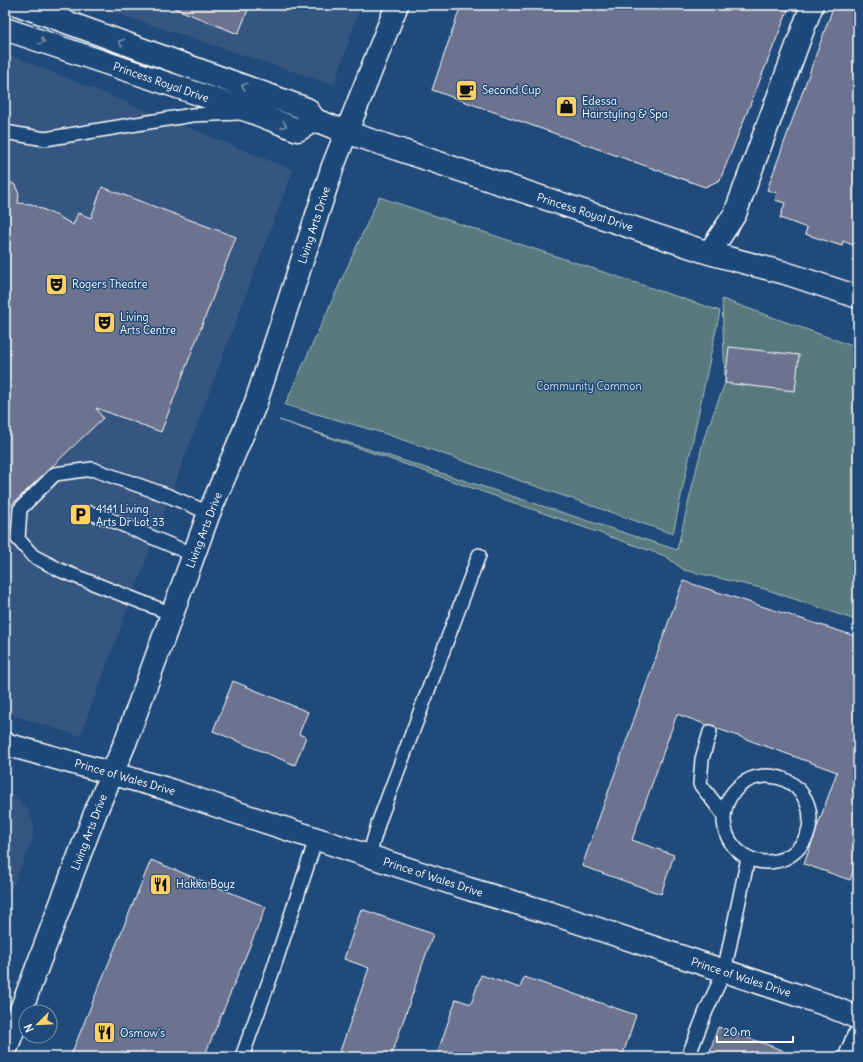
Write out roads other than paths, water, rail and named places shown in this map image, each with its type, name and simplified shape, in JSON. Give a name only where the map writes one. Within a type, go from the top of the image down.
[{"type":"street","name":"Princess Royal Drive","points":[[19,5],[307,109],[315,120],[346,132],[709,253],[785,273],[858,297]]},
{"type":"street","name":"Living Arts Drive","points":[[5,1052],[96,811],[113,773],[210,513],[255,405],[333,166],[397,5]]},
{"type":"street","points":[[709,253],[735,214],[812,5]]},
{"type":"street","name":"Princess Royal Drive","points":[[5,29],[252,112],[298,130],[315,120]]},
{"type":"street","name":"Prince of Wales Drive","points":[[5,744],[164,788],[469,889],[550,913],[827,1005],[858,1018]]},
{"type":"street","points":[[850,1057],[858,1037]]},
{"type":"lane","points":[[5,132],[45,139],[192,115],[252,112]]},
{"type":"lane","points":[[172,614],[62,571],[33,556],[18,539],[20,509],[55,474],[92,469],[169,496],[210,513]]},
{"type":"lane","points":[[80,515],[90,513],[194,555]]},
{"type":"lane","points":[[369,856],[379,821],[479,555]]},
{"type":"lane","points":[[710,732],[702,759],[700,784],[724,815]]},
{"type":"lane","points":[[765,775],[780,777],[793,784],[804,795],[810,808],[810,823],[807,838],[798,850],[785,858],[773,862],[760,862],[748,858],[735,847],[726,832],[724,815],[729,798],[738,786],[751,778],[765,775]]},
{"type":"lane","points":[[242,1057],[272,973],[316,839]]},
{"type":"lane","points":[[688,1057],[706,1011],[724,972],[748,858]]},
{"type":"place","name":"Second Cup","points":[[467,90]]},
{"type":"place","name":"Edessa Hairstyling & Spa","points":[[567,107]]},
{"type":"place","name":"Rogers Theatre","points":[[56,284]]},
{"type":"place","name":"Living Arts Centre","points":[[104,323]]},
{"type":"place","name":"4141 Living Arts Dr Lot 33","points":[[80,515]]},
{"type":"place","name":"Hakka Boyz","points":[[160,884]]},
{"type":"place","name":"Osmow's","points":[[105,1033]]},
{"type":"park label","name":"Community Common","points":[[589,386]]}]
